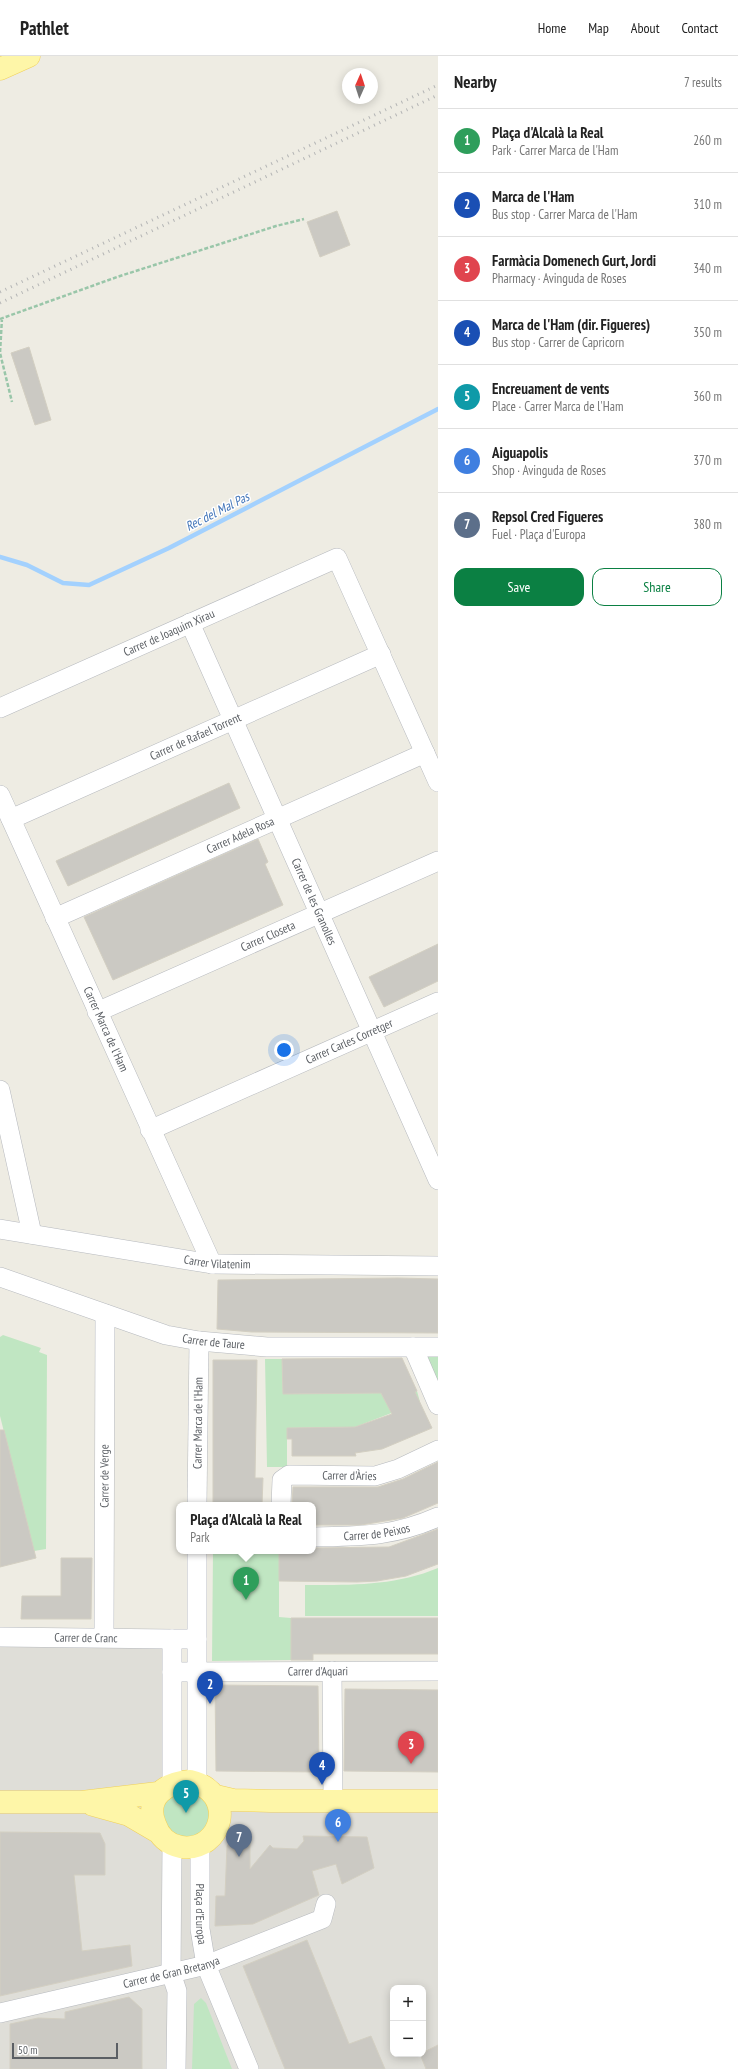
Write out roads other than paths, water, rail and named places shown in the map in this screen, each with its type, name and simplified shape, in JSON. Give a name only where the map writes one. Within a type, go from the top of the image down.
[{"type":"main road","points":[[0,58],[4,56]]},
{"type":"main road","points":[[0,69],[29,56]]},
{"type":"main road","points":[[0,1802],[82,1802],[165,1788],[190,1781],[197,1782],[216,1796],[233,1800],[271,1802],[438,1801]]},
{"type":"main road","points":[[165,1788],[154,1802],[153,1812],[154,1822],[165,1838]]},
{"type":"main road","points":[[82,1802],[129,1815],[165,1838],[187,1848],[200,1845],[208,1840],[215,1832],[219,1822],[220,1808],[216,1796]]},
{"type":"main road","points":[[219,1822],[245,1807],[271,1802]]},
{"type":"street","name":"Carrer de Joaquim Xirau","points":[[0,708],[337,558],[381,654]]},
{"type":"street","name":"Carrer de les Granolles","points":[[190,623],[373,1031],[438,1180]]},
{"type":"street","name":"Carrer de Rafael Torrent","points":[[11,819],[381,654]]},
{"type":"street","points":[[381,654],[438,782]]},
{"type":"street","name":"Carrer Adela Rosa","points":[[55,918],[425,753]]},
{"type":"street","name":"Carrer Marca de l'Ham","points":[[0,795],[150,1130],[212,1264]]},
{"type":"street","name":"Carrer Closeta","points":[[97,1012],[438,861]]},
{"type":"street","name":"Carrer Carles Corretger","points":[[150,1130],[438,1002]]},
{"type":"street","points":[[0,1090],[32,1234]]},
{"type":"street","name":"Carrer Vilatenim","points":[[0,1229],[212,1264],[438,1266]]},
{"type":"street","name":"Carrer de Taure","points":[[0,1277],[166,1335],[199,1341],[268,1347],[438,1347]]},
{"type":"street","name":"Carrer de Verge","points":[[104,1637],[105,1314]]},
{"type":"street","name":"Carrer Marca de l'Ham","points":[[197,1502],[199,1341]]},
{"type":"street","points":[[413,1347],[437,1398]]},
{"type":"street","name":"Carrer d'Àries","points":[[281,1502],[282,1480],[289,1475],[376,1476],[398,1469],[438,1450]]},
{"type":"street","name":"Carrer de Peixos","points":[[316,1537],[381,1535],[408,1529],[438,1517]]},
{"type":"street","points":[[197,1554],[197,1782]]},
{"type":"street","name":"Carrer de Cranc","points":[[0,1637],[104,1637],[172,1639]]},
{"type":"street","points":[[165,1788],[172,1672],[172,1639],[197,1639]]},
{"type":"street","points":[[172,1672],[198,1671]]},
{"type":"street","name":"Carrer d'Aquari","points":[[198,1671],[438,1671]]},
{"type":"street","points":[[332,1671],[333,1801]]},
{"type":"street","points":[[165,1838],[171,1973],[177,1992],[176,2069]]},
{"type":"street","name":"Plaça d'Europa","points":[[200,1845],[200,1929],[206,1965],[249,2069]]},
{"type":"street","name":"Carrer de Gran Bretanya","points":[[0,2013],[206,1965],[322,1919],[326,1904]]},
{"type":"waterway","name":"Rec del Mal Pas","points":[[0,557],[27,565],[63,583],[89,585],[169,548],[438,409]]},
{"type":"railway","points":[[0,292],[438,85]]},
{"type":"railway","points":[[0,303],[438,95]]},
{"type":"place","name":"Plaça d'Alcalà la Real","points":[[246,1600]]},
{"type":"place","name":"Marca de l'Ham","points":[[210,1704]]},
{"type":"place","name":"Farmàcia Domenech Gurt, Jordi","points":[[411,1764]]},
{"type":"place","name":"Marca de l'Ham (dir. Figueres)","points":[[322,1785]]},
{"type":"place","name":"Encreuament de vents","points":[[186,1813]]},
{"type":"place","name":"Aiguapolis","points":[[338,1842]]},
{"type":"place","name":"Repsol Cred Figueres","points":[[239,1857]]}]
